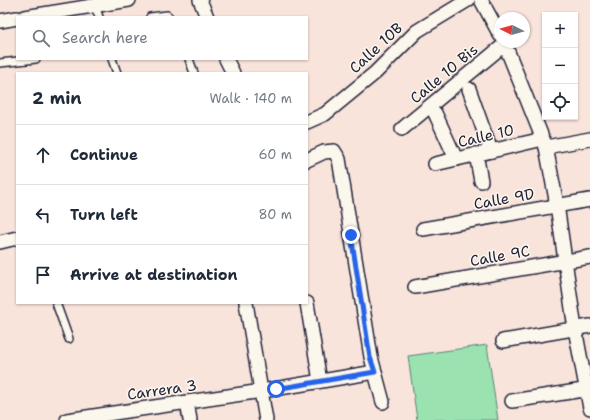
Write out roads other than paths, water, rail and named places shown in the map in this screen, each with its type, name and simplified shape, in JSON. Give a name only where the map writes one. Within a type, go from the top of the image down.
[{"type":"street","points":[[38,16],[97,11],[129,0]]},
{"type":"street","points":[[200,0],[207,16]]},
{"type":"street","name":"Calle 10B","points":[[308,122],[325,114],[375,73],[417,31],[468,0]]},
{"type":"street","points":[[481,0],[494,24]]},
{"type":"street","points":[[0,21],[16,18]]},
{"type":"street","name":"Calle 10 Bis","points":[[402,129],[494,48]]},
{"type":"street","points":[[506,48],[545,143],[557,205],[575,329],[589,390],[590,408]]},
{"type":"street","points":[[226,60],[232,72]]},
{"type":"street","points":[[469,89],[492,151]]},
{"type":"street","points":[[435,112],[456,159]]},
{"type":"street","name":"Calle 10","points":[[435,164],[492,151],[590,138]]},
{"type":"street","points":[[308,160],[324,152],[334,151],[339,159],[370,357],[383,402]]},
{"type":"street","points":[[476,154],[481,181]]},
{"type":"street","name":"Calle 9D","points":[[423,229],[590,200]]},
{"type":"street","points":[[0,242],[16,238]]},
{"type":"street","name":"Calle 9C","points":[[415,287],[564,260],[590,257]]},
{"type":"street","points":[[246,304],[266,420]]},
{"type":"street","points":[[306,304],[320,381]]},
{"type":"street","points":[[502,341],[590,326]]},
{"type":"street","name":"Carrera 3","points":[[67,420],[262,391],[375,372]]},
{"type":"street","points":[[512,401],[589,390]]},
{"type":"street","points":[[187,402],[190,420]]},
{"type":"lane","points":[[0,63],[27,60]]},
{"type":"lane","points":[[112,60],[117,72]]},
{"type":"lane","points":[[189,60],[194,72]]},
{"type":"lane","points":[[56,304],[69,339]]}]
